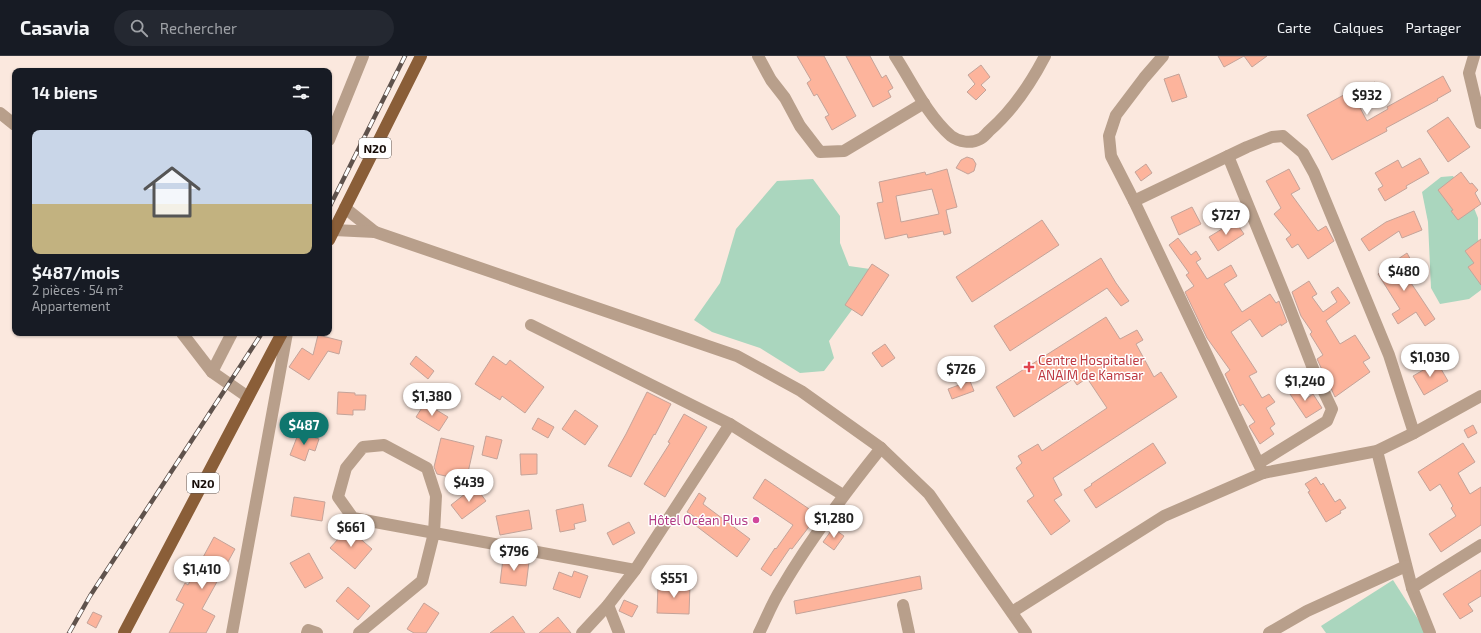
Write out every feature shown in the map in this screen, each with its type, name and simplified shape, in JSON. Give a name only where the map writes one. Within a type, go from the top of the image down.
[{"type":"main road","name":"N20","points":[[332,233],[421,56]]},
{"type":"main road","name":"N20","points":[[124,633],[280,336]]},
{"type":"street","points":[[332,133],[363,56]]},
{"type":"street","points":[[758,56],[771,80],[785,98],[800,126],[820,152],[844,150],[924,102]]},
{"type":"street","points":[[896,56],[924,102],[939,123],[952,136],[964,142],[980,139],[1002,119],[1037,72],[1045,56]]},
{"type":"street","points":[[1163,56],[1116,115],[1109,136],[1111,156],[1134,201],[1261,468]]},
{"type":"street","points":[[1474,56],[1469,73],[1481,123]]},
{"type":"street","points":[[0,113],[12,123]]},
{"type":"street","points":[[1134,201],[1228,156],[1272,137],[1283,136],[1303,153],[1314,173],[1389,355],[1414,433]]},
{"type":"street","points":[[1012,612],[1164,516],[1261,468],[1327,421],[1332,409],[1314,371],[1288,301],[1228,156]]},
{"type":"street","points":[[345,208],[375,232],[737,356],[801,391],[881,448],[929,494],[1026,633]]},
{"type":"street","points":[[332,235],[375,232]]},
{"type":"street","points":[[531,325],[730,424],[843,495]]},
{"type":"street","points":[[184,336],[212,372],[248,397]]},
{"type":"street","points":[[212,372],[230,336]]},
{"type":"street","points":[[232,633],[287,336]]},
{"type":"street","points":[[1261,468],[1376,451],[1414,433],[1481,396]]},
{"type":"street","points":[[582,633],[608,605],[635,570],[730,424]]},
{"type":"street","points":[[364,632],[422,581],[434,533],[436,496],[427,468],[384,445],[363,447],[346,468],[338,497],[353,518],[434,533],[635,570]]},
{"type":"street","points":[[759,633],[780,591],[804,552],[843,495],[881,448]]},
{"type":"street","points":[[1376,451],[1412,588],[1430,633]]},
{"type":"street","points":[[1412,588],[1481,545]]},
{"type":"street","points":[[1269,633],[1307,611],[1406,566]]},
{"type":"street","points":[[903,604],[909,633]]},
{"type":"street","points":[[608,605],[619,633]]},
{"type":"street","points":[[307,633],[308,630],[317,633]]},
{"type":"green space","points":[[1453,176],[1474,208],[1478,218],[1478,239],[1481,250],[1481,290],[1469,299],[1440,304],[1431,288],[1428,222],[1422,192],[1441,177]]},
{"type":"green space","points":[[813,179],[840,216],[840,243],[849,266],[870,269],[873,281],[829,341],[834,358],[824,371],[800,373],[760,348],[712,332],[694,320],[720,283],[736,229],[777,181]]},
{"type":"green space","points":[[1393,580],[1427,633],[1326,633],[1321,626]]},
{"type":"building","points":[[797,56],[824,56],[856,116],[832,130],[825,117],[829,115],[817,94],[814,96],[807,83],[811,80]]},
{"type":"building","points":[[846,56],[870,56],[882,78],[886,75],[893,88],[888,91],[891,97],[873,107]]},
{"type":"building","points":[[1218,56],[1244,56],[1224,67]]},
{"type":"building","points":[[1244,56],[1267,56],[1252,67]]},
{"type":"building","points":[[981,65],[990,77],[981,85],[986,90],[976,100],[967,92],[975,84],[968,75]]},
{"type":"building","points":[[1179,74],[1187,97],[1172,102],[1164,79]]},
{"type":"building","points":[[1443,76],[1451,91],[1437,99],[1438,100],[1386,128],[1387,131],[1332,160],[1307,115],[1351,91],[1352,94],[1375,82],[1381,92],[1358,104],[1367,121],[1388,109],[1387,107]]},
{"type":"building","points":[[1448,117],[1470,147],[1448,162],[1427,131]]},
{"type":"building","points":[[967,157],[973,159],[976,164],[974,171],[968,174],[956,168],[961,160]]},
{"type":"building","points":[[1420,158],[1429,173],[1406,186],[1407,188],[1385,201],[1378,189],[1383,186],[1375,173],[1398,160],[1402,168]]},
{"type":"building","points":[[1146,164],[1152,173],[1141,181],[1135,172]]},
{"type":"building","points":[[947,169],[957,207],[946,210],[951,233],[944,235],[943,231],[908,238],[907,234],[885,239],[877,203],[883,202],[879,182],[925,172],[926,175]],"holes":[[[932,189],[939,214],[901,222],[896,196]]]},
{"type":"building","points":[[1289,169],[1300,189],[1291,194],[1318,231],[1326,226],[1334,241],[1308,259],[1298,244],[1292,248],[1286,239],[1291,235],[1274,214],[1281,208],[1266,181]]},
{"type":"building","points":[[1461,172],[1470,184],[1472,183],[1478,190],[1475,193],[1481,204],[1458,220],[1451,211],[1453,210],[1438,190]]},
{"type":"building","points":[[1192,207],[1201,224],[1179,235],[1171,217]]},
{"type":"building","points":[[1414,211],[1422,230],[1402,238],[1399,231],[1369,251],[1361,239],[1386,222]]},
{"type":"building","points":[[1042,220],[1059,245],[972,302],[956,277]]},
{"type":"building","points":[[1235,221],[1244,234],[1218,251],[1209,237]]},
{"type":"building","points":[[1178,238],[1191,255],[1196,251],[1201,259],[1196,262],[1207,279],[1231,265],[1237,276],[1224,284],[1242,312],[1270,294],[1276,303],[1279,301],[1287,322],[1281,326],[1281,324],[1262,337],[1250,319],[1231,332],[1257,372],[1249,376],[1262,398],[1269,394],[1275,402],[1266,408],[1275,424],[1270,428],[1274,434],[1260,444],[1249,426],[1255,422],[1243,404],[1240,406],[1225,374],[1230,370],[1207,338],[1185,292],[1194,286],[1186,275],[1189,273],[1169,245]]},
{"type":"building","points":[[1481,239],[1481,285],[1468,267],[1474,263],[1465,251]]},
{"type":"building","points":[[1407,253],[1413,264],[1403,270],[1435,319],[1425,326],[1416,312],[1398,324],[1392,314],[1400,309],[1378,274]]},
{"type":"building","points":[[1101,258],[1129,301],[1121,306],[1107,288],[1010,351],[994,326]]},
{"type":"building","points":[[872,264],[889,275],[862,316],[845,305]]},
{"type":"building","points":[[1309,281],[1317,294],[1312,297],[1323,312],[1337,302],[1331,292],[1338,287],[1350,303],[1326,321],[1340,344],[1355,335],[1370,358],[1363,362],[1370,372],[1335,397],[1330,386],[1331,385],[1317,359],[1323,355],[1310,334],[1312,332],[1301,316],[1292,292]]},
{"type":"building","points":[[1106,317],[1120,339],[1137,330],[1143,340],[1136,344],[1154,377],[1161,372],[1177,397],[1053,478],[1062,495],[1054,500],[1070,521],[1051,535],[1027,501],[1034,496],[1016,468],[1022,463],[1018,456],[1038,444],[1042,451],[1107,408],[1087,378],[1077,385],[1073,379],[1014,417],[996,387]]},
{"type":"building","points":[[318,336],[342,341],[339,354],[328,351],[309,380],[289,367],[302,348],[313,355]]},
{"type":"building","points":[[885,344],[895,358],[882,367],[872,353]]},
{"type":"building","points":[[416,356],[434,371],[428,379],[410,364]]},
{"type":"building","points":[[493,356],[506,365],[510,360],[544,387],[525,413],[502,396],[500,400],[475,384]]},
{"type":"building","points":[[1437,362],[1448,381],[1424,395],[1413,376]]},
{"type":"building","points":[[970,381],[974,391],[952,399],[948,389]]},
{"type":"building","points":[[1298,385],[1306,399],[1313,394],[1322,408],[1306,418],[1288,391]]},
{"type":"building","points":[[338,392],[366,395],[365,410],[353,410],[353,415],[337,414]]},
{"type":"building","points":[[647,392],[671,404],[631,477],[608,466]]},
{"type":"building","points":[[425,403],[448,417],[439,431],[416,417]]},
{"type":"building","points":[[575,410],[598,426],[585,445],[562,429]]},
{"type":"building","points":[[684,414],[707,427],[665,497],[644,484],[670,443],[668,442]]},
{"type":"building","points":[[538,418],[554,427],[548,438],[532,429]]},
{"type":"building","points":[[1473,425],[1477,433],[1468,438],[1464,430]]},
{"type":"building","points":[[299,432],[319,439],[315,451],[309,449],[305,461],[290,455]]},
{"type":"building","points":[[486,436],[502,440],[497,459],[482,455]]},
{"type":"building","points":[[441,438],[474,446],[466,481],[437,474],[434,467]]},
{"type":"building","points":[[1153,443],[1166,463],[1096,508],[1084,490]]},
{"type":"building","points":[[1463,443],[1475,462],[1458,473],[1470,494],[1481,487],[1481,525],[1441,552],[1429,534],[1456,516],[1451,508],[1453,506],[1440,484],[1430,491],[1418,472]]},
{"type":"building","points":[[520,454],[537,454],[537,474],[521,475]]},
{"type":"building","points":[[1316,477],[1321,485],[1323,483],[1335,502],[1340,499],[1346,508],[1340,511],[1341,513],[1326,522],[1308,492],[1310,491],[1305,484]]},
{"type":"building","points":[[765,479],[818,515],[792,549],[790,548],[771,576],[761,569],[793,525],[753,498]]},
{"type":"building","points":[[475,486],[486,501],[462,519],[451,505]]},
{"type":"building","points":[[699,493],[706,498],[703,504],[750,539],[737,557],[691,522],[695,517],[687,512]]},
{"type":"building","points":[[294,497],[325,502],[322,521],[291,516]]},
{"type":"building","points":[[583,504],[586,521],[574,524],[575,529],[560,532],[556,510]]},
{"type":"building","points":[[529,510],[532,529],[500,535],[496,516]]},
{"type":"building","points":[[629,522],[635,533],[613,545],[607,533]]},
{"type":"building","points":[[348,528],[372,549],[355,569],[330,548]]},
{"type":"building","points":[[833,528],[844,536],[834,550],[823,542]]},
{"type":"building","points":[[214,537],[235,549],[202,609],[215,616],[206,633],[169,633],[184,604],[176,600],[185,583],[188,585]]},
{"type":"building","points":[[309,553],[323,578],[305,588],[290,563]]},
{"type":"building","points":[[503,559],[529,562],[526,586],[500,583]]},
{"type":"building","points":[[1481,570],[1481,596],[1468,604],[1473,611],[1460,619],[1443,594]]},
{"type":"building","points":[[574,571],[588,576],[580,598],[553,589],[559,572],[572,577]]},
{"type":"building","points":[[920,576],[922,589],[796,614],[794,601]]},
{"type":"building","points":[[658,584],[690,585],[689,614],[657,613]]},
{"type":"building","points":[[348,587],[370,606],[358,620],[336,601]]},
{"type":"building","points":[[624,600],[638,606],[632,617],[619,611]]},
{"type":"building","points":[[424,603],[439,613],[426,633],[414,633],[407,629]]},
{"type":"building","points":[[93,612],[102,616],[96,628],[87,623]]},
{"type":"building","points":[[513,616],[525,633],[490,633]]},
{"type":"building","points":[[558,617],[571,633],[539,633]]},
{"type":"railway","points":[[332,202],[405,56]]},
{"type":"railway","points":[[69,633],[90,596],[260,336]]},
{"type":"place","name":"Centre Hospitalier ANAIM de Kamsar","points":[[1029,367]]},
{"type":"place","name":"Hôtel Océan Plus","points":[[756,520]]}]
